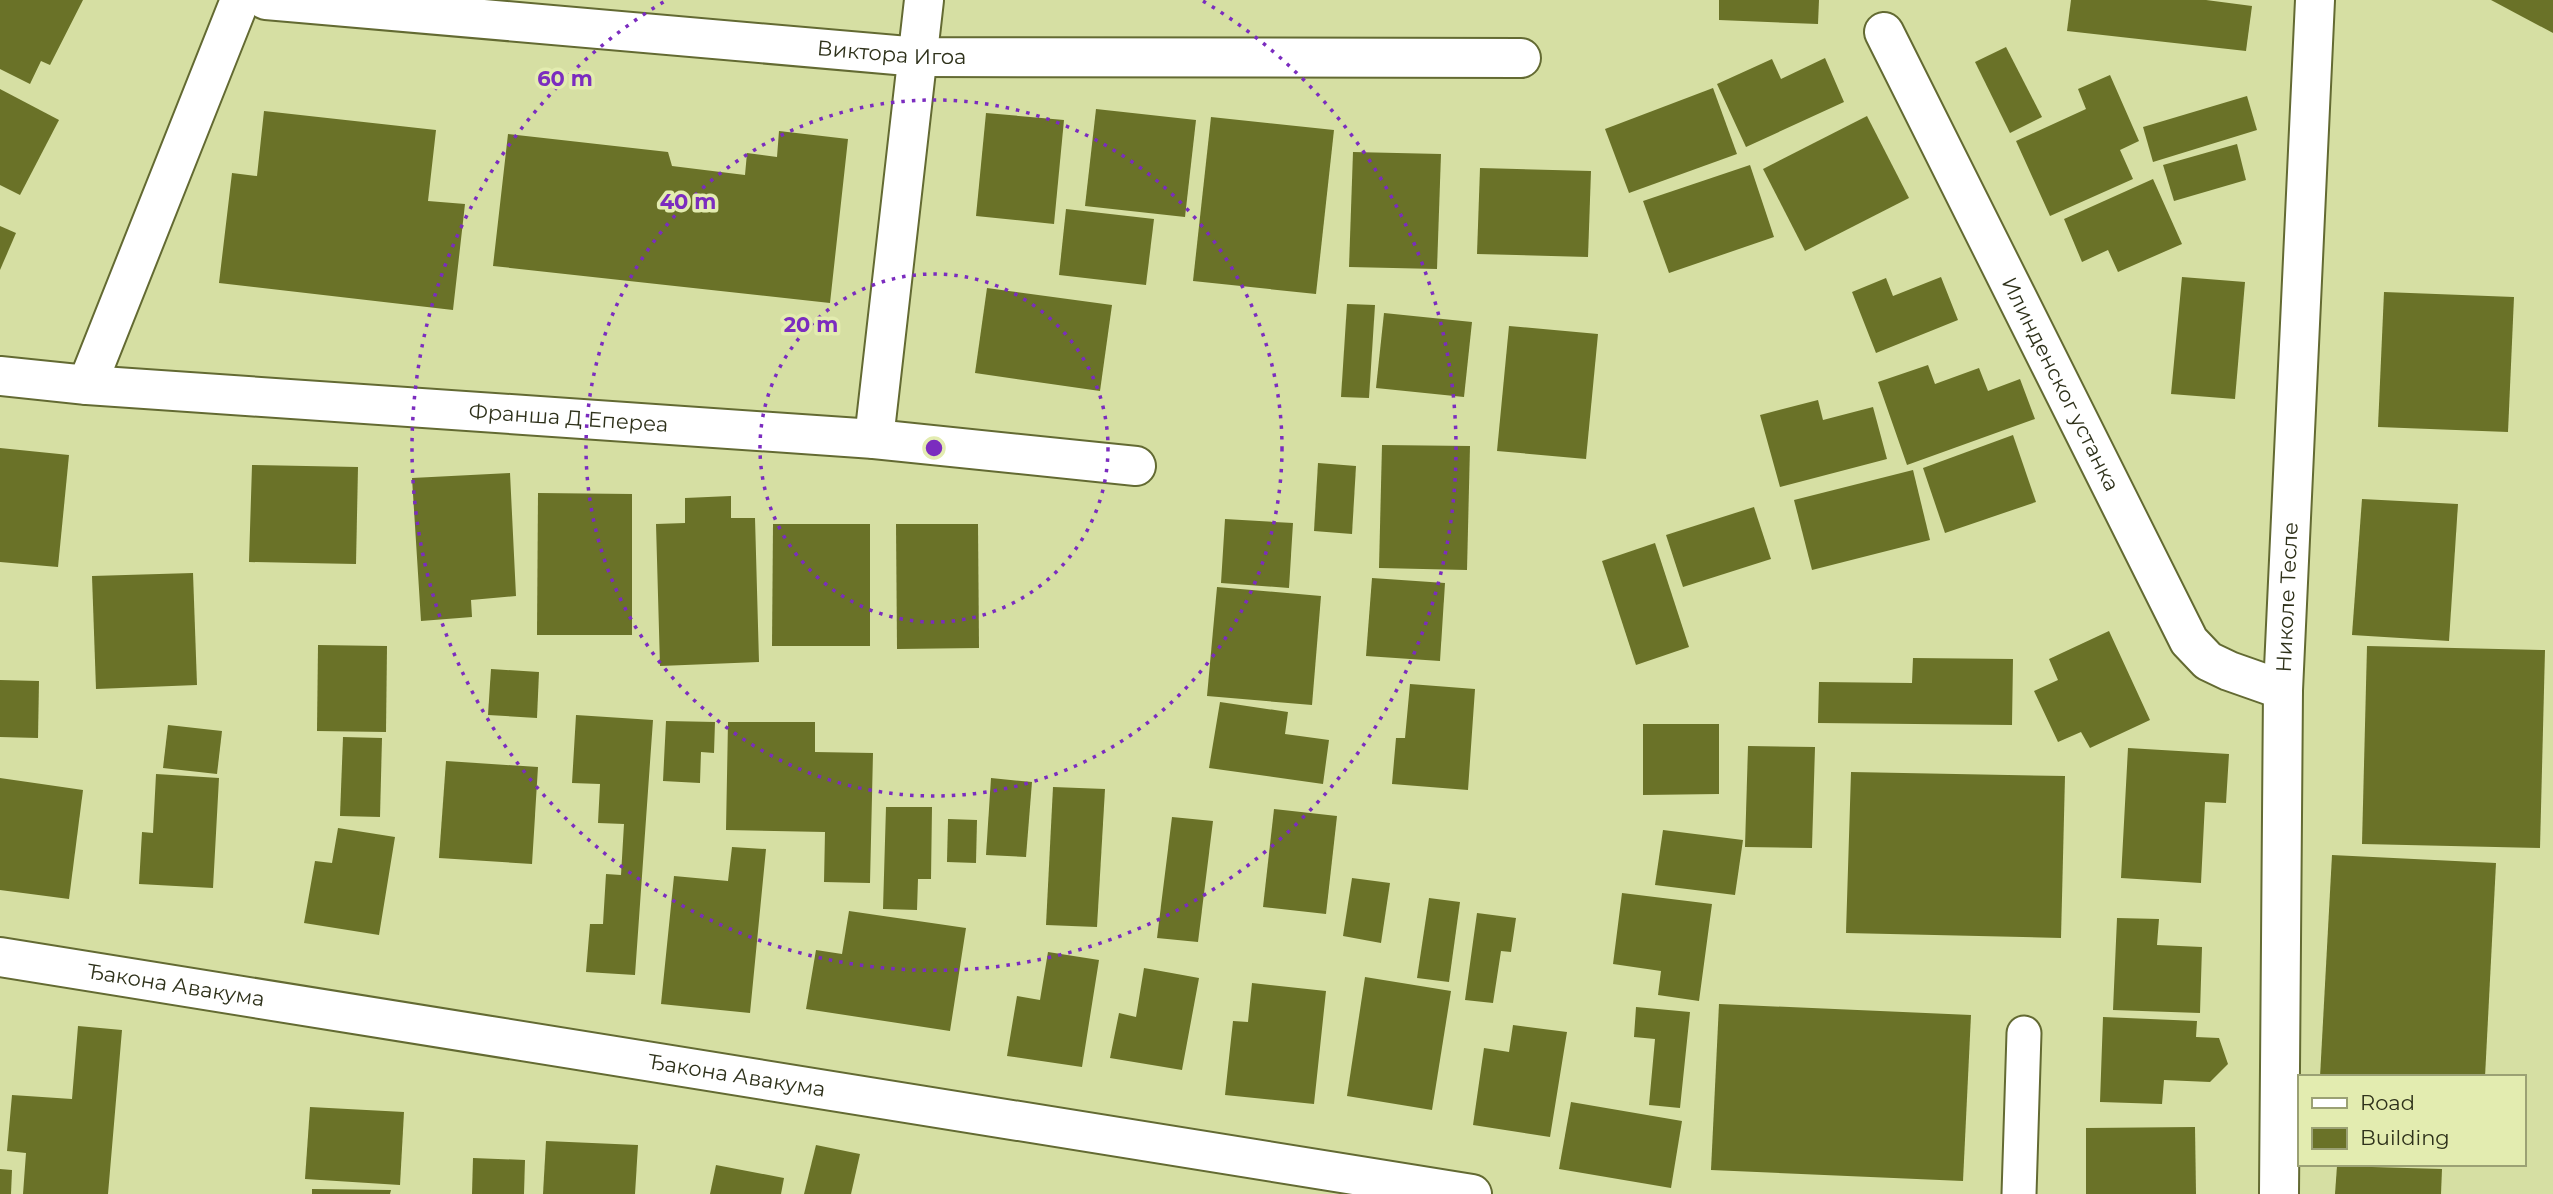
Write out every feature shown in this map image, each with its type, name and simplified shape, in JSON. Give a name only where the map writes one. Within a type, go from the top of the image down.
[{"type":"street","points":[[87,385],[240,0]]},
{"type":"street","name":"Виктора Игоа","points":[[266,0],[919,57],[1521,58]]},
{"type":"street","points":[[874,439],[925,0]]},
{"type":"street","name":"Николе Тесле","points":[[2280,1194],[2283,690],[2315,0]]},
{"type":"street","name":"Илинденског устанка","points":[[1884,32],[2189,641],[2208,661],[2283,690]]},
{"type":"street","name":"Франша Д Епереа","points":[[0,376],[87,385],[874,439],[1136,466]]},
{"type":"street","name":"Ђакона Авакума","points":[[0,957],[1472,1194]]},
{"type":"lane","points":[[2019,1194],[2024,1033]]},
{"type":"building","points":[[0,0],[83,0],[50,65],[41,61],[30,84],[0,69]]},
{"type":"building","points":[[1719,0],[1819,0],[1818,24],[1719,20]]},
{"type":"building","points":[[2071,0],[2206,0],[2252,6],[2246,51],[2067,31]]},
{"type":"building","points":[[2491,0],[2553,0],[2553,33]]},
{"type":"building","points":[[2006,47],[2042,117],[2010,133],[1975,62]]},
{"type":"building","points":[[1825,58],[1844,102],[1746,147],[1717,84],[1772,59],[1781,79]]},
{"type":"building","points":[[2110,75],[2139,141],[2120,150],[2133,179],[2050,216],[2016,141],[2086,109],[2078,89]]},
{"type":"building","points":[[1713,88],[1737,154],[1629,193],[1605,129]]},
{"type":"building","points":[[0,89],[59,120],[20,195],[0,185]]},
{"type":"building","points":[[2247,96],[2257,130],[2153,162],[2143,127]]},
{"type":"building","points":[[1096,109],[1196,120],[1185,217],[1085,206]]},
{"type":"building","points":[[264,111],[436,130],[428,201],[465,204],[453,310],[219,283],[232,173],[257,176]]},
{"type":"building","points":[[986,113],[1064,120],[1054,224],[976,216]]},
{"type":"building","points":[[1867,116],[1909,198],[1805,251],[1763,169]]},
{"type":"building","points":[[1211,117],[1334,130],[1316,294],[1193,281]]},
{"type":"building","points":[[779,131],[848,139],[830,303],[493,266],[508,134],[668,152],[672,166],[745,175],[747,153],[777,157]]},
{"type":"building","points":[[2237,144],[2246,180],[2174,201],[2163,165]]},
{"type":"building","points":[[1353,152],[1441,154],[1437,269],[1349,267]]},
{"type":"building","points":[[1750,165],[1774,237],[1669,273],[1643,201]]},
{"type":"building","points":[[1480,168],[1591,171],[1588,257],[1477,254]]},
{"type":"building","points":[[2153,179],[2182,244],[2118,272],[2108,250],[2082,262],[2064,219]]},
{"type":"building","points":[[1066,209],[1154,219],[1146,285],[1059,275]]},
{"type":"building","points":[[0,226],[16,233],[0,270]]},
{"type":"building","points":[[1941,277],[1958,320],[1876,353],[1852,292],[1886,278],[1893,296]]},
{"type":"building","points":[[2182,277],[2245,282],[2235,399],[2171,394]]},
{"type":"building","points":[[987,288],[1112,305],[1100,391],[975,373]]},
{"type":"building","points":[[2384,292],[2514,297],[2508,432],[2378,427]]},
{"type":"building","points":[[1347,304],[1375,305],[1369,398],[1341,397]]},
{"type":"building","points":[[1384,313],[1472,322],[1464,397],[1376,388]]},
{"type":"building","points":[[1509,326],[1598,334],[1586,459],[1497,451]]},
{"type":"building","points":[[1928,365],[1935,384],[1979,368],[1988,391],[2020,379],[2035,419],[1907,465],[1878,382]]},
{"type":"building","points":[[1818,400],[1823,420],[1873,407],[1887,459],[1780,487],[1760,415]]},
{"type":"building","points":[[2013,435],[2036,502],[1945,533],[1923,468]]},
{"type":"building","points":[[1382,445],[1470,446],[1467,570],[1379,568]]},
{"type":"building","points":[[0,448],[69,455],[58,567],[0,562]]},
{"type":"building","points":[[1318,463],[1356,466],[1352,534],[1314,531]]},
{"type":"building","points":[[252,465],[358,467],[356,564],[249,562]]},
{"type":"building","points":[[1913,470],[1930,540],[1812,570],[1794,500]]},
{"type":"building","points":[[510,473],[516,596],[471,600],[472,617],[421,621],[412,478]]},
{"type":"building","points":[[538,493],[632,494],[632,635],[537,635]]},
{"type":"building","points":[[731,496],[731,518],[755,518],[759,662],[660,666],[656,524],[685,523],[685,498]]},
{"type":"building","points":[[2362,499],[2458,504],[2449,641],[2352,635]]},
{"type":"building","points":[[1754,507],[1771,559],[1683,587],[1666,535]]},
{"type":"building","points":[[1225,519],[1293,523],[1289,588],[1221,583]]},
{"type":"building","points":[[773,524],[870,524],[870,646],[772,646]]},
{"type":"building","points":[[896,524],[978,524],[979,648],[897,649]]},
{"type":"building","points":[[1655,543],[1689,647],[1636,665],[1602,561]]},
{"type":"building","points":[[193,573],[197,685],[96,689],[92,576]]},
{"type":"building","points":[[1372,578],[1445,583],[1440,661],[1366,656]]},
{"type":"building","points":[[1217,587],[1321,596],[1312,705],[1207,696]]},
{"type":"building","points":[[2109,631],[2150,720],[2090,748],[2081,732],[2058,742],[2034,691],[2058,680],[2049,659]]},
{"type":"building","points":[[318,645],[387,646],[386,732],[317,731]]},
{"type":"building","points":[[2367,646],[2545,650],[2540,848],[2362,844]]},
{"type":"building","points":[[1913,658],[2013,659],[2012,725],[1818,723],[1819,682],[1912,683]]},
{"type":"building","points":[[491,669],[539,672],[537,718],[488,715]]},
{"type":"building","points":[[0,680],[39,681],[38,738],[0,737]]},
{"type":"building","points":[[1410,684],[1475,689],[1468,790],[1392,784],[1396,738],[1405,738]]},
{"type":"building","points":[[1220,702],[1288,712],[1285,734],[1329,740],[1323,784],[1209,768]]},
{"type":"building","points":[[576,715],[653,720],[635,975],[586,972],[590,924],[603,924],[606,874],[621,875],[624,824],[598,823],[600,784],[572,783]]},
{"type":"building","points":[[666,721],[715,722],[714,753],[701,752],[700,783],[663,781]]},
{"type":"building","points":[[728,722],[815,722],[815,752],[873,753],[870,883],[824,882],[825,832],[726,830]]},
{"type":"building","points":[[1643,724],[1719,724],[1719,794],[1643,795]]},
{"type":"building","points":[[168,725],[222,731],[217,774],[163,768]]},
{"type":"building","points":[[343,737],[382,738],[380,817],[340,816]]},
{"type":"building","points":[[1748,746],[1815,747],[1812,848],[1745,847]]},
{"type":"building","points":[[2128,748],[2229,754],[2226,803],[2205,802],[2201,883],[2121,878]]},
{"type":"building","points":[[446,761],[538,767],[532,864],[439,858]]},
{"type":"building","points":[[1851,772],[2065,776],[2061,938],[1846,933]]},
{"type":"building","points":[[156,774],[219,778],[213,888],[139,884],[142,832],[153,833]]},
{"type":"building","points":[[0,778],[83,790],[69,899],[0,890]]},
{"type":"building","points":[[991,778],[1032,782],[1026,857],[986,855]]},
{"type":"building","points":[[1053,787],[1105,789],[1097,927],[1046,925]]},
{"type":"building","points":[[886,807],[932,807],[931,879],[918,879],[917,910],[883,909]]},
{"type":"building","points":[[1274,809],[1337,816],[1326,914],[1263,907]]},
{"type":"building","points":[[1172,817],[1213,821],[1198,942],[1157,938]]},
{"type":"building","points":[[948,819],[977,820],[976,863],[947,862]]},
{"type":"building","points":[[338,828],[395,837],[379,935],[304,923],[315,861],[332,863]]},
{"type":"building","points":[[1663,830],[1743,840],[1735,895],[1655,885]]},
{"type":"building","points":[[732,847],[766,849],[750,1013],[661,1004],[674,876],[728,881]]},
{"type":"building","points":[[2332,855],[2496,863],[2485,1075],[2320,1075]]},
{"type":"building","points":[[1352,878],[1390,883],[1381,943],[1343,936]]},
{"type":"building","points":[[1622,893],[1712,904],[1699,1001],[1658,995],[1661,971],[1613,964]]},
{"type":"building","points":[[1429,898],[1460,902],[1449,982],[1417,978]]},
{"type":"building","points":[[849,911],[966,928],[950,1031],[806,1009],[816,950],[842,954]]},
{"type":"building","points":[[1477,913],[1516,918],[1511,952],[1501,951],[1493,1003],[1465,1000]]},
{"type":"building","points":[[2117,918],[2159,919],[2157,945],[2202,947],[2200,1013],[2113,1010]]},
{"type":"building","points":[[1048,952],[1099,960],[1082,1067],[1007,1056],[1017,996],[1040,1000]]},
{"type":"building","points":[[1144,968],[1199,978],[1182,1070],[1110,1058],[1119,1013],[1136,1017]]},
{"type":"building","points":[[1365,977],[1451,991],[1432,1110],[1347,1096]]},
{"type":"building","points":[[1252,983],[1326,991],[1314,1104],[1225,1095],[1233,1021],[1248,1022]]},
{"type":"building","points":[[1719,1004],[1971,1015],[1963,1181],[1711,1170]]},
{"type":"building","points":[[1636,1007],[1690,1012],[1680,1108],[1649,1105],[1655,1039],[1634,1037]]},
{"type":"building","points":[[2103,1017],[2197,1021],[2196,1037],[2219,1038],[2228,1064],[2210,1082],[2164,1080],[2162,1104],[2100,1102]]},
{"type":"building","points":[[1513,1025],[1567,1032],[1550,1137],[1473,1125],[1484,1048],[1509,1052]]},
{"type":"building","points":[[78,1026],[122,1030],[108,1194],[23,1194],[26,1153],[7,1151],[12,1095],[72,1099]]},
{"type":"building","points":[[1571,1102],[1682,1121],[1671,1188],[1559,1169]]},
{"type":"building","points":[[310,1107],[404,1112],[400,1185],[305,1179]]},
{"type":"building","points":[[2195,1127],[2196,1194],[2086,1194],[2086,1128]]},
{"type":"building","points":[[546,1141],[638,1145],[635,1194],[543,1194]]},
{"type":"building","points":[[816,1145],[860,1154],[851,1194],[804,1194]]},
{"type":"building","points":[[473,1158],[525,1160],[524,1194],[472,1194]]},
{"type":"building","points":[[716,1165],[784,1178],[781,1194],[710,1194]]},
{"type":"building","points":[[2337,1166],[2442,1169],[2441,1194],[2335,1194]]},
{"type":"building","points":[[0,1169],[12,1170],[11,1194],[0,1194]]},
{"type":"building","points":[[312,1189],[391,1190],[390,1194],[312,1194]]}]
